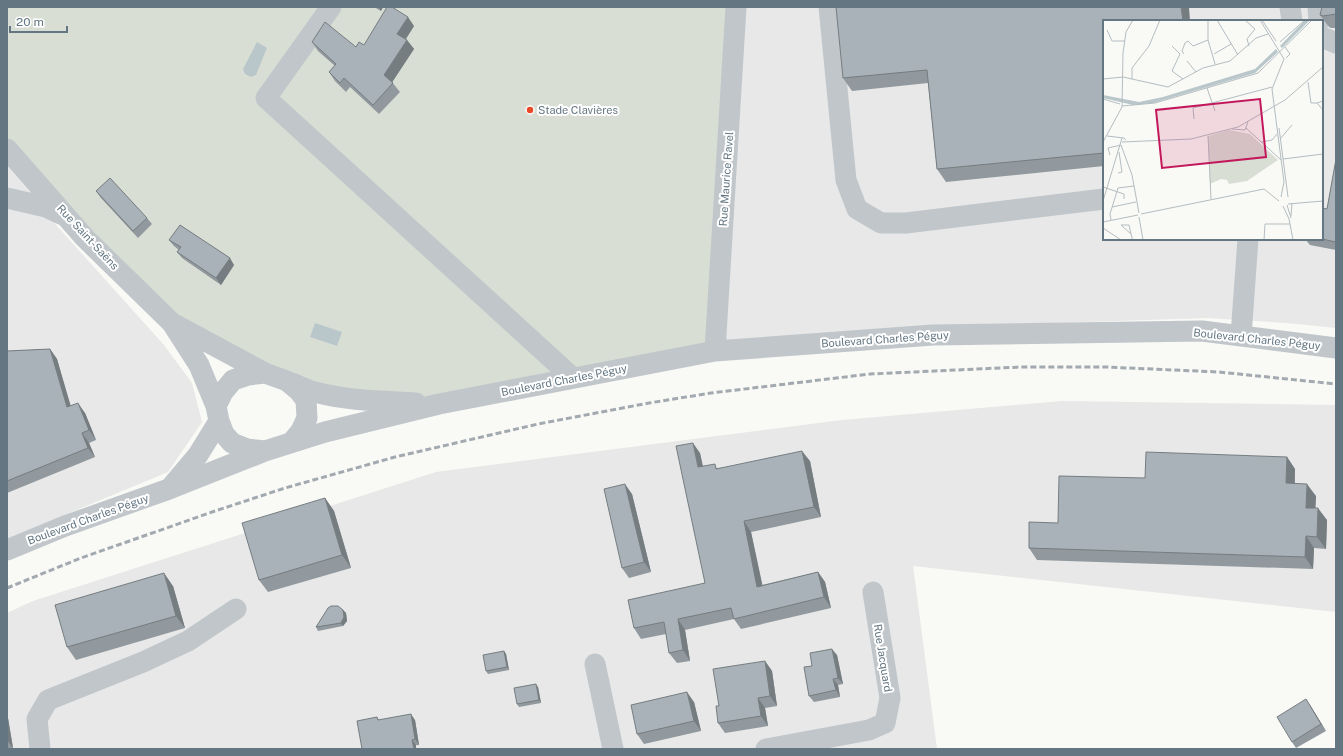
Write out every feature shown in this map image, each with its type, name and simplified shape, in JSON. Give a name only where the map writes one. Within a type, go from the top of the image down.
[{"type":"street","points":[[331,7],[266,98],[573,378]]},
{"type":"street","name":"Rue Maurice Ravel","points":[[715,351],[736,7]]},
{"type":"street","points":[[830,7],[846,180],[858,208],[880,223],[906,223],[1103,199]]},
{"type":"street","points":[[1290,7],[1292,20]]},
{"type":"street","points":[[1318,7],[1319,20]]},
{"type":"street","points":[[1323,37],[1336,43]]},
{"type":"street","name":"Rue Saint-Saëns","points":[[7,149],[86,238],[172,323],[199,365],[218,414]]},
{"type":"street","points":[[7,198],[46,207],[68,217]]},
{"type":"street","points":[[1241,336],[1248,240]]},
{"type":"street","name":"Rue Saint-Saëns","points":[[172,323],[265,373]]},
{"type":"street","name":"Boulevard Charles Péguy","points":[[292,442],[325,432],[439,404],[715,351],[933,335],[1202,331],[1336,348]]},
{"type":"street","points":[[265,373],[287,381],[299,391],[306,400],[307,418],[301,431],[292,442],[265,451],[247,449],[232,443],[224,434],[218,414],[223,392],[233,380],[248,375],[265,373]]},
{"type":"street","name":"Boulevard Charles Péguy","points":[[287,381],[314,392],[357,399],[439,404]]},
{"type":"street","name":"Boulevard Charles Péguy","points":[[169,489],[198,455],[218,414]]},
{"type":"street","name":"Boulevard Charles Péguy","points":[[7,550],[65,526],[169,489],[265,451]]},
{"type":"street","name":"Rue Jacquard","points":[[766,749],[869,730],[885,723],[890,698],[873,592]]},
{"type":"street","points":[[40,749],[37,719],[48,700],[156,656],[188,640],[236,609]]},
{"type":"street","points":[[594,664],[613,749]]},
{"type":"shaded area","points":[[7,7],[736,7],[715,351],[439,404],[325,394],[172,323],[7,141]]},
{"type":"shaded area","points":[[736,7],[1336,7],[1336,328],[1208,318],[1053,323],[715,351]]},
{"type":"shaded area","points":[[257,42],[267,48],[256,75],[251,77],[245,74],[243,69]]},
{"type":"shaded area","points":[[7,158],[57,226],[164,345],[192,383],[202,422],[168,472],[7,539]]},
{"type":"shaded area","points":[[315,323],[342,332],[337,346],[310,337]]},
{"type":"shaded area","points":[[1062,401],[1336,405],[1336,612],[913,566],[937,749],[7,749],[7,613],[33,601],[436,472],[842,420]]},
{"type":"building","points":[[387,7],[392,7],[408,17],[397,34],[407,40],[384,75],[393,83],[373,105],[344,78],[340,83],[329,72],[336,64],[312,42],[325,22],[356,47],[359,42],[364,45]]},
{"type":"building","points":[[836,7],[1181,7],[1183,20],[1103,20],[1103,153],[937,169],[927,70],[843,78]]},
{"type":"building","points":[[1322,7],[1336,7],[1336,14],[1320,15]]},
{"type":"building","points":[[1336,159],[1336,242],[1323,239],[1323,208],[1327,209]]},
{"type":"building","points":[[110,178],[147,218],[133,231],[96,191]]},
{"type":"building","points":[[180,225],[230,258],[216,278],[177,252],[181,247],[169,240]]},
{"type":"building","points":[[50,349],[67,407],[78,403],[89,430],[82,433],[88,448],[7,481],[7,351]]},
{"type":"building","points":[[693,443],[698,467],[715,464],[716,469],[802,451],[814,507],[744,521],[757,587],[818,572],[824,597],[734,619],[731,608],[678,619],[683,650],[669,653],[664,622],[634,628],[628,600],[705,583],[676,446]]},
{"type":"building","points":[[1146,452],[1287,457],[1286,483],[1307,484],[1306,508],[1318,508],[1317,537],[1306,536],[1305,557],[1029,548],[1029,522],[1058,523],[1059,476],[1145,478]]},
{"type":"building","points":[[625,484],[644,562],[622,568],[604,489]]},
{"type":"building","points":[[325,498],[342,555],[259,580],[242,523]]},
{"type":"building","points":[[164,573],[176,616],[67,647],[55,605]]},
{"type":"building","points":[[331,606],[338,606],[343,610],[344,617],[341,623],[316,627],[328,608]]},
{"type":"building","points":[[832,649],[838,678],[833,679],[836,690],[809,696],[804,667],[812,666],[810,653]]},
{"type":"building","points":[[504,651],[507,667],[486,671],[483,655]]},
{"type":"building","points":[[765,661],[770,696],[758,698],[761,716],[718,723],[716,706],[719,706],[713,669]]},
{"type":"building","points":[[536,684],[539,700],[517,704],[514,688]]},
{"type":"building","points":[[687,692],[694,721],[637,734],[631,705]]},
{"type":"building","points":[[1306,699],[1321,724],[1292,742],[1277,717]]},
{"type":"building","points":[[411,714],[415,739],[412,740],[414,749],[362,749],[357,721],[377,717],[378,720]]},
{"type":"railway","points":[[7,588],[81,558],[215,511],[285,488],[395,457],[538,424],[711,393],[870,374],[1021,367],[1106,367],[1219,372],[1336,384]]},
{"type":"place","name":"Stade Clavières","points":[[530,110]]}]
